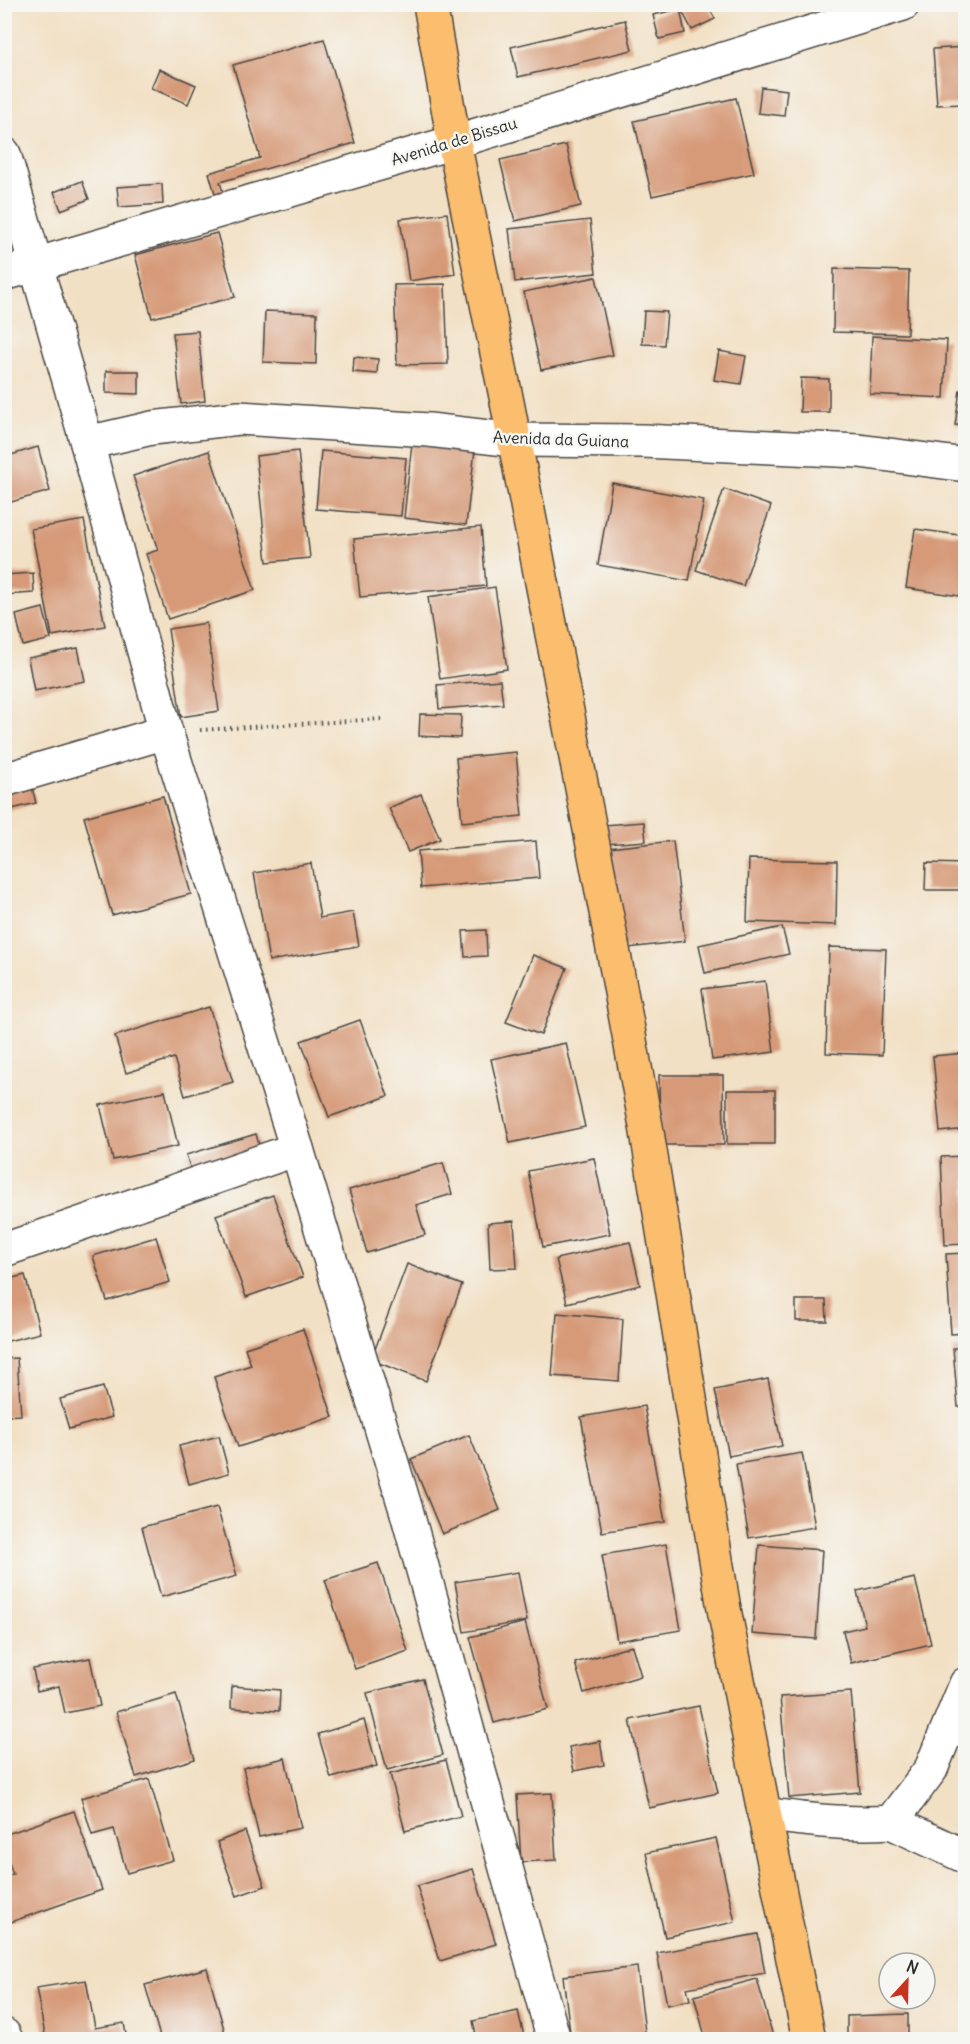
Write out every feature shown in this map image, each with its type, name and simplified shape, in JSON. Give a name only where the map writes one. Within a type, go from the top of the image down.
[{"type":"main road","points":[[430,4],[454,142],[605,905],[646,1126],[724,1609],[809,2040]]},
{"type":"street","name":"Avenida de Bissau","points":[[4,274],[454,142],[903,4]]},
{"type":"street","points":[[4,154],[87,443],[166,732],[297,1149],[407,1513],[554,2040]]},
{"type":"street","name":"Avenida da Guiana","points":[[87,443],[152,428],[239,418],[429,430],[513,441],[643,441],[859,452],[966,465]]},
{"type":"street","points":[[4,780],[166,732]]},
{"type":"street","points":[[4,1250],[297,1149]]},
{"type":"street","points":[[891,1822],[931,1769],[966,1684]]},
{"type":"street","points":[[764,1814],[859,1824],[891,1822],[966,1857]]},
{"type":"street","points":[[4,2035],[6,2040]]},
{"type":"path","points":[[166,732],[382,719]]},
{"type":"building","points":[[685,4],[707,4],[715,19],[692,30],[680,7]]},
{"type":"building","points":[[680,9],[685,33],[659,39],[653,15]]},
{"type":"building","points":[[625,20],[632,50],[518,77],[511,47]]},
{"type":"building","points":[[324,39],[355,143],[220,182],[227,205],[219,207],[209,173],[260,158],[233,65]]},
{"type":"building","points":[[966,47],[966,104],[937,105],[933,49]]},
{"type":"building","points":[[159,69],[196,85],[188,104],[151,88]]},
{"type":"building","points":[[761,87],[787,90],[784,116],[758,113]]},
{"type":"building","points":[[736,98],[754,173],[652,196],[634,121]]},
{"type":"building","points":[[566,145],[581,206],[515,221],[500,160]]},
{"type":"building","points":[[82,181],[89,199],[61,210],[54,192]]},
{"type":"building","points":[[162,184],[163,204],[119,207],[117,187]]},
{"type":"building","points":[[447,213],[455,274],[409,281],[400,219]]},
{"type":"building","points":[[590,220],[596,273],[515,282],[509,229]]},
{"type":"building","points":[[217,233],[235,297],[152,318],[135,255]]},
{"type":"building","points":[[834,269],[909,271],[907,334],[833,332]]},
{"type":"building","points":[[596,277],[613,355],[541,370],[524,292]]},
{"type":"building","points":[[445,284],[448,364],[397,365],[394,285]]},
{"type":"building","points":[[265,311],[317,313],[316,364],[263,362]]},
{"type":"building","points":[[644,311],[667,312],[664,345],[642,344]]},
{"type":"building","points":[[198,331],[205,401],[181,404],[173,333]]},
{"type":"building","points":[[872,336],[947,340],[944,398],[870,394]]},
{"type":"building","points":[[719,351],[746,356],[741,384],[714,380]]},
{"type":"building","points":[[354,357],[378,359],[377,374],[353,372]]},
{"type":"building","points":[[106,371],[139,371],[139,394],[106,393]]},
{"type":"building","points":[[801,378],[829,379],[829,412],[800,412]]},
{"type":"building","points":[[960,390],[966,391],[966,426],[955,425]]},
{"type":"building","points":[[412,443],[475,450],[466,525],[404,518]]},
{"type":"building","points":[[38,447],[50,491],[4,504],[4,457]]},
{"type":"building","points":[[209,451],[255,590],[168,619],[146,554],[158,550],[133,476]]},
{"type":"building","points":[[298,451],[310,558],[267,562],[256,456]]},
{"type":"building","points":[[321,451],[406,458],[401,516],[316,509]]},
{"type":"building","points":[[612,483],[704,500],[689,581],[598,565]]},
{"type":"building","points":[[724,489],[771,506],[743,586],[696,570]]},
{"type":"building","points":[[84,520],[105,626],[52,636],[31,529]]},
{"type":"building","points":[[481,527],[486,586],[360,597],[354,539]]},
{"type":"building","points":[[915,529],[966,536],[966,597],[906,588]]},
{"type":"building","points":[[33,573],[34,593],[4,595],[4,575]]},
{"type":"building","points":[[495,587],[507,669],[440,679],[428,597]]},
{"type":"building","points":[[43,608],[51,639],[23,646],[16,615]]},
{"type":"building","points":[[206,623],[219,711],[181,717],[168,629]]},
{"type":"building","points":[[78,648],[85,681],[34,691],[28,658]]},
{"type":"building","points":[[500,680],[503,704],[439,709],[437,685]]},
{"type":"building","points":[[420,714],[461,715],[460,738],[419,736]]},
{"type":"building","points":[[516,752],[522,816],[462,822],[456,758]]},
{"type":"building","points":[[31,783],[36,803],[4,811],[4,790]]},
{"type":"building","points":[[421,794],[440,839],[408,852],[389,808]]},
{"type":"building","points":[[163,796],[191,894],[112,915],[84,817]]},
{"type":"building","points":[[644,822],[646,841],[605,844],[604,825]]},
{"type":"building","points":[[536,841],[539,878],[421,888],[418,851]]},
{"type":"building","points":[[673,841],[685,941],[621,949],[609,848]]},
{"type":"building","points":[[749,859],[837,861],[836,925],[747,922]]},
{"type":"building","points":[[311,863],[320,918],[353,912],[359,946],[269,961],[254,873]]},
{"type":"building","points":[[926,863],[966,864],[966,890],[925,890]]},
{"type":"building","points":[[782,927],[789,954],[705,973],[699,945]]},
{"type":"building","points":[[486,930],[487,956],[465,957],[463,931]]},
{"type":"building","points":[[829,947],[886,949],[882,1055],[826,1053]]},
{"type":"building","points":[[533,955],[567,968],[541,1035],[506,1022]]},
{"type":"building","points":[[765,981],[774,1052],[712,1060],[702,989]]},
{"type":"building","points":[[209,1007],[233,1082],[185,1096],[174,1058],[126,1073],[115,1036]]},
{"type":"building","points":[[360,1020],[388,1096],[329,1117],[301,1041]]},
{"type":"building","points":[[566,1043],[585,1127],[510,1143],[491,1059]]},
{"type":"building","points":[[966,1053],[966,1129],[940,1132],[933,1056]]},
{"type":"building","points":[[659,1075],[723,1075],[724,1145],[660,1145]]},
{"type":"building","points":[[727,1090],[775,1090],[775,1144],[727,1144]]},
{"type":"building","points":[[165,1091],[178,1146],[113,1160],[100,1105]]},
{"type":"building","points":[[256,1134],[262,1155],[193,1176],[186,1155]]},
{"type":"building","points":[[966,1156],[966,1244],[945,1245],[941,1157]]},
{"type":"building","points":[[594,1158],[610,1234],[543,1247],[528,1171]]},
{"type":"building","points":[[443,1163],[452,1194],[416,1205],[425,1235],[367,1253],[349,1190]]},
{"type":"building","points":[[273,1195],[303,1277],[246,1297],[216,1215]]},
{"type":"building","points":[[514,1221],[517,1268],[490,1269],[488,1223]]},
{"type":"building","points":[[156,1237],[170,1282],[107,1301],[93,1256]]},
{"type":"building","points":[[630,1242],[640,1285],[567,1303],[556,1259]]},
{"type":"building","points":[[966,1253],[966,1333],[951,1334],[946,1254]]},
{"type":"building","points":[[407,1264],[462,1285],[426,1381],[371,1360]]},
{"type":"building","points":[[25,1275],[40,1333],[4,1342],[4,1280]]},
{"type":"building","points":[[796,1300],[826,1300],[827,1321],[796,1321]]},
{"type":"building","points":[[557,1313],[623,1319],[619,1381],[552,1376]]},
{"type":"building","points":[[303,1329],[333,1417],[238,1447],[214,1377],[251,1365],[245,1348]]},
{"type":"building","points":[[953,1348],[966,1348],[966,1407],[958,1407]]},
{"type":"building","points":[[17,1358],[21,1415],[4,1416],[4,1359]]},
{"type":"building","points":[[768,1379],[782,1446],[729,1456],[715,1390]]},
{"type":"building","points":[[103,1387],[112,1417],[69,1429],[60,1399]]},
{"type":"building","points":[[644,1406],[665,1522],[602,1532],[581,1417]]},
{"type":"building","points":[[469,1435],[500,1510],[442,1534],[411,1459]]},
{"type":"building","points":[[219,1436],[229,1473],[189,1484],[179,1446]]},
{"type":"building","points":[[802,1453],[815,1527],[749,1538],[736,1464]]},
{"type":"building","points":[[217,1507],[237,1576],[161,1597],[142,1527]]},
{"type":"building","points":[[666,1544],[681,1630],[617,1641],[602,1555]]},
{"type":"building","points":[[759,1545],[822,1550],[816,1639],[752,1634]]},
{"type":"building","points":[[378,1563],[408,1651],[355,1669],[325,1580]]},
{"type":"building","points":[[518,1572],[527,1621],[464,1632],[455,1582]]},
{"type":"building","points":[[915,1578],[931,1644],[851,1663],[843,1631],[865,1626],[857,1591]]},
{"type":"building","points":[[525,1622],[548,1709],[494,1723],[470,1637]]},
{"type":"building","points":[[632,1646],[641,1676],[584,1693],[575,1663]]},
{"type":"building","points":[[90,1658],[100,1706],[65,1713],[59,1686],[37,1691],[33,1669]]},
{"type":"building","points":[[423,1679],[443,1755],[387,1770],[367,1693]]},
{"type":"building","points":[[232,1686],[280,1690],[279,1711],[231,1708]]},
{"type":"building","points":[[851,1692],[860,1792],[789,1798],[780,1697]]},
{"type":"building","points":[[176,1694],[195,1759],[136,1777],[116,1712]]},
{"type":"building","points":[[699,1706],[718,1793],[649,1808],[630,1720]]},
{"type":"building","points":[[364,1720],[377,1766],[331,1778],[318,1734]]},
{"type":"building","points":[[600,1741],[604,1765],[574,1771],[569,1747]]},
{"type":"building","points":[[285,1758],[301,1828],[259,1837],[243,1768]]},
{"type":"building","points":[[446,1760],[461,1816],[405,1831],[390,1774]]},
{"type":"building","points":[[149,1779],[173,1860],[127,1873],[114,1829],[92,1835],[81,1798]]},
{"type":"building","points":[[552,1793],[556,1860],[521,1862],[517,1795]]},
{"type":"building","points":[[74,1811],[102,1890],[8,1923],[4,1915],[4,1877],[13,1874],[4,1850],[4,1835]]},
{"type":"building","points":[[245,1831],[265,1886],[237,1896],[217,1842]]},
{"type":"building","points":[[716,1838],[735,1922],[665,1937],[646,1853]]},
{"type":"building","points":[[473,1869],[496,1944],[440,1961],[417,1886]]},
{"type":"building","points":[[758,1934],[765,1973],[687,1988],[690,2000],[667,2005],[657,1953]]},
{"type":"building","points":[[637,1967],[646,2040],[571,2040],[563,1976]]},
{"type":"building","points":[[207,1968],[227,2040],[161,2040],[145,1985]]},
{"type":"building","points":[[757,1979],[774,2040],[706,2040],[694,1996]]},
{"type":"building","points":[[86,1980],[95,2028],[124,2023],[127,2040],[46,2040],[36,1988]]},
{"type":"building","points":[[518,2011],[525,2040],[477,2040],[473,2021]]},
{"type":"building","points":[[908,2014],[908,2040],[847,2040],[847,2016]]}]
